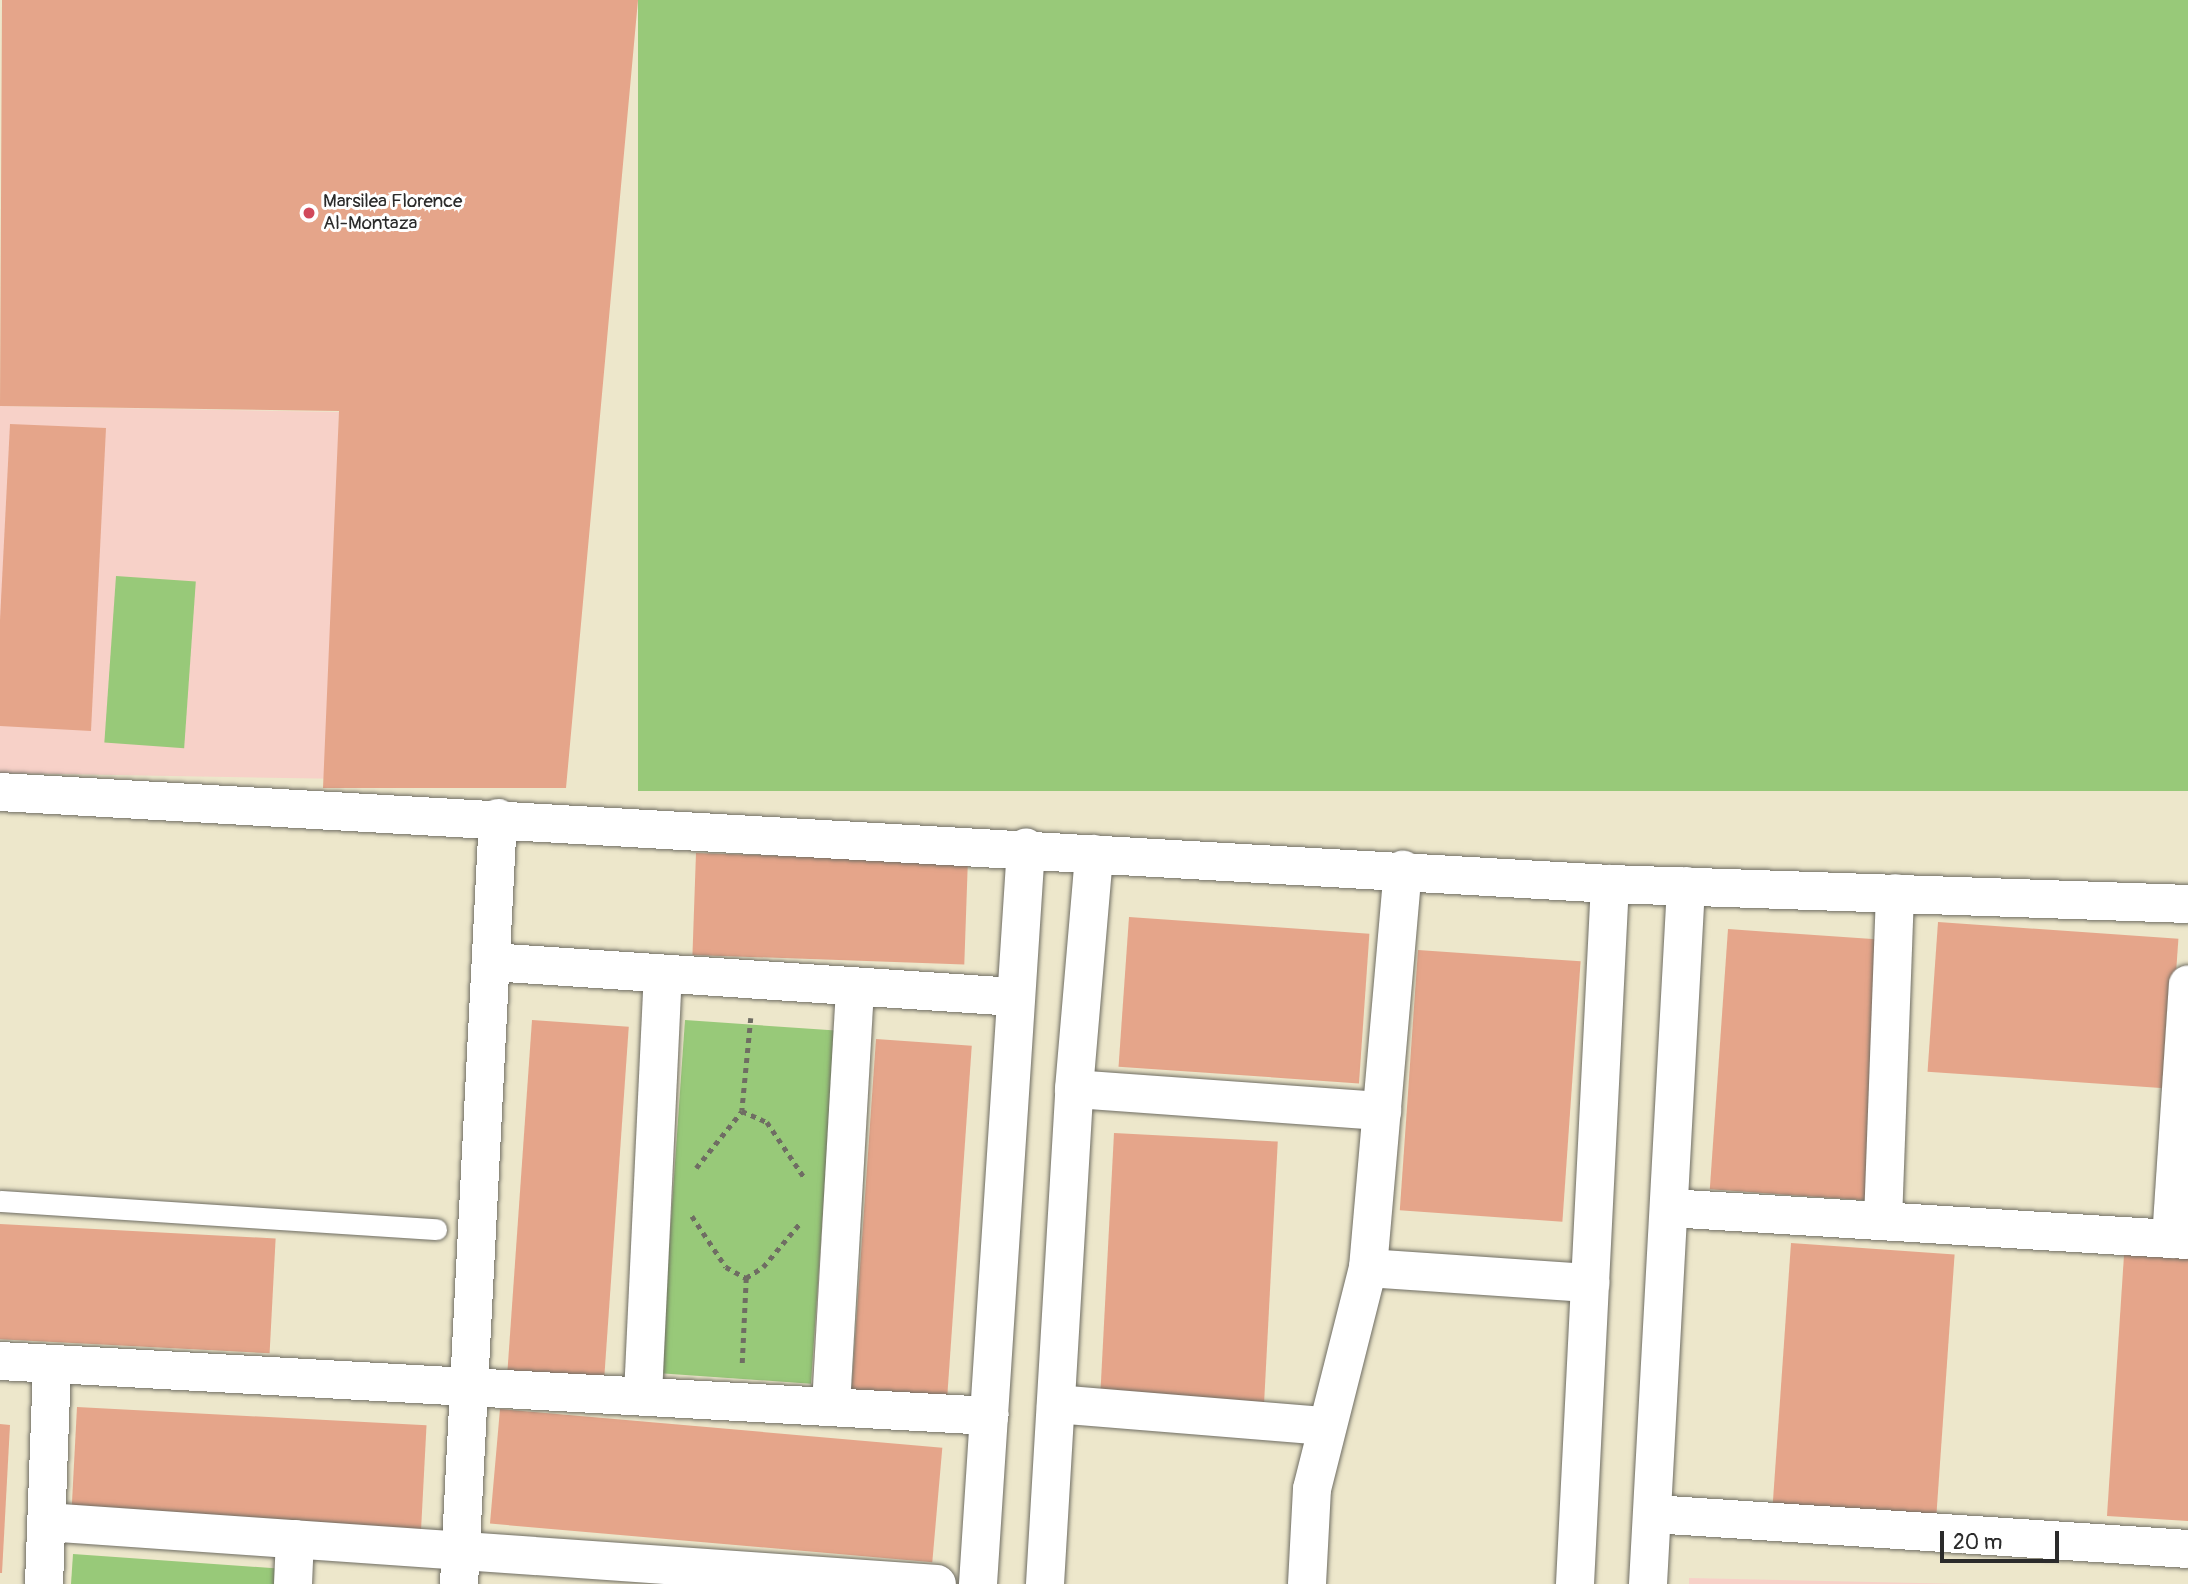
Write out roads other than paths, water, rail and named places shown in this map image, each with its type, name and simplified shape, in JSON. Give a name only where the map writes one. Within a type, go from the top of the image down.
[{"type":"street","points":[[0,792],[1026,848],[1610,884],[2188,904]]},
{"type":"street","points":[[460,1567],[498,818]]},
{"type":"street","points":[[978,1584],[1026,848]]},
{"type":"street","points":[[1045,1584],[1074,1089],[1094,854]]},
{"type":"street","points":[[1307,1584],[1311,1489],[1325,1426],[1368,1268],[1403,870]]},
{"type":"street","points":[[1575,1584],[1610,884]]},
{"type":"street","points":[[1648,1584],[1686,886]]},
{"type":"street","points":[[1883,1221],[1895,893]]},
{"type":"street","points":[[491,962],[1015,997]]},
{"type":"street","points":[[643,1395],[663,974]]},
{"type":"street","points":[[1669,1208],[2180,1240],[2188,985]]},
{"type":"street","points":[[831,1405],[855,987]]},
{"type":"street","points":[[1074,1089],[1382,1111]]},
{"type":"street","points":[[1368,1268],[1590,1283]]},
{"type":"street","points":[[0,1361],[831,1405],[989,1416]]},
{"type":"street","points":[[44,1584],[52,1364]]},
{"type":"street","points":[[1056,1404],[1325,1426]]},
{"type":"street","points":[[1653,1514],[2188,1549]]},
{"type":"street","points":[[46,1522],[295,1539],[460,1567],[937,1584]]},
{"type":"street","points":[[293,1584],[295,1539]]},
{"type":"lane","points":[[0,1202],[436,1229]]},
{"type":"place","name":"Marsilea Florence Al-Montaza","points":[[309,213]]}]
